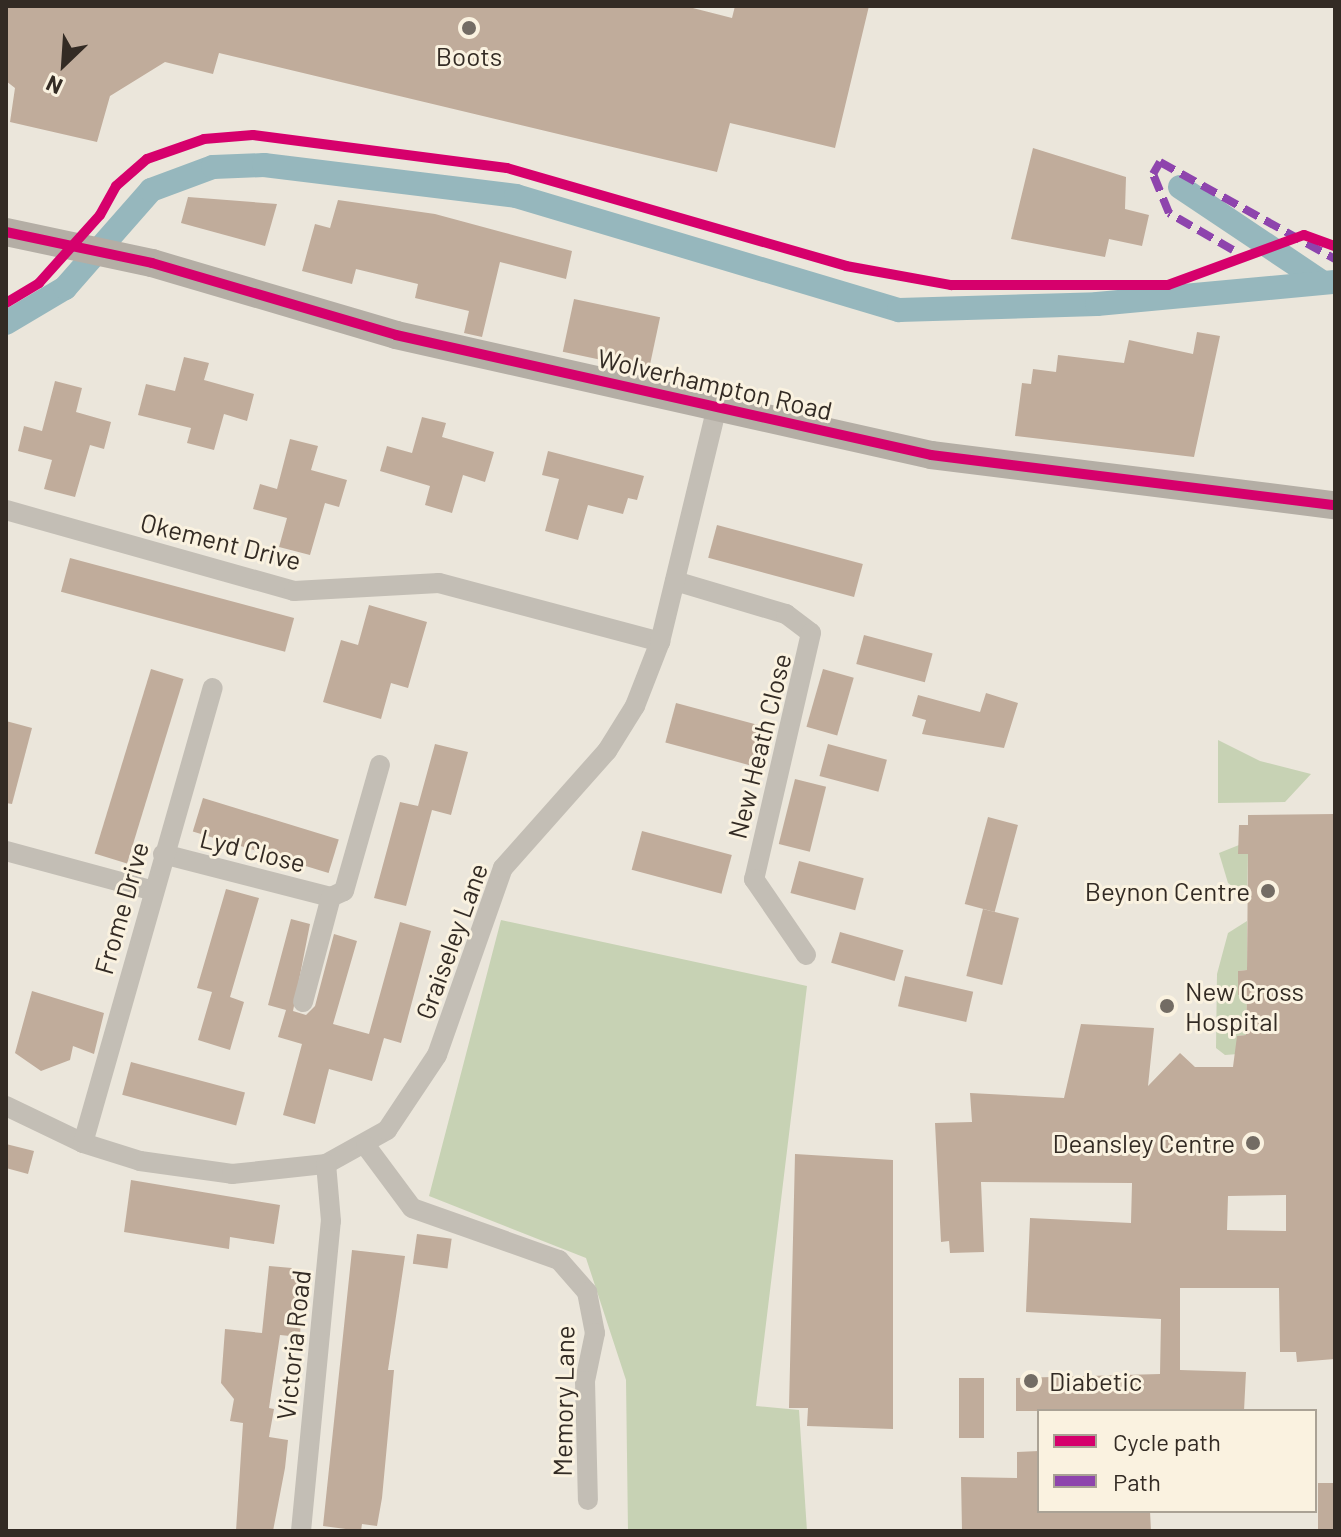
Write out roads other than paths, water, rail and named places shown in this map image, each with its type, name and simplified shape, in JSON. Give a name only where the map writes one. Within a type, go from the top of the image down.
[{"type":"street","name":"Wolverhampton Road","points":[[6,232],[55,239],[152,263],[356,325],[931,455],[1335,505]]},
{"type":"street","name":"Graiseley Lane","points":[[6,1106],[83,1143],[232,1174],[326,1164],[366,1146],[418,1095],[437,1055],[503,868],[607,751],[660,642],[717,407]]},
{"type":"street","name":"Okement Drive","points":[[6,510],[294,591],[439,583],[660,642]]},
{"type":"street","name":"New Heath Close","points":[[675,581],[786,614],[811,633],[754,879],[806,955]]},
{"type":"street","name":"Frome Drive","points":[[83,1143],[151,890],[213,688]]},
{"type":"street","name":"Lyd Close","points":[[163,854],[331,897],[344,891],[380,765]]},
{"type":"street","points":[[6,851],[151,890]]},
{"type":"street","name":"Lyd Close","points":[[303,1002],[331,897]]},
{"type":"street","name":"Memory Lane","points":[[366,1146],[412,1208],[559,1260],[587,1292],[595,1333],[585,1381],[588,1500]]},
{"type":"street","name":"Victoria Road","points":[[301,1531],[331,1221],[326,1164]]},
{"type":"waterway","points":[[6,323],[65,288],[151,190],[213,167],[264,165],[516,196],[899,310],[1097,304],[1335,282]]},
{"type":"waterway","points":[[1180,187],[1322,282]]},
{"type":"place","name":"Boots","points":[[469,28]]},
{"type":"place","name":"Beynon Centre","points":[[1268,891]]},
{"type":"place","name":"New Cross Hospital","points":[[1167,1006]]},
{"type":"place","name":"Deansley Centre","points":[[1253,1143]]},
{"type":"place","name":"Diabetic","points":[[1031,1381]]}]
